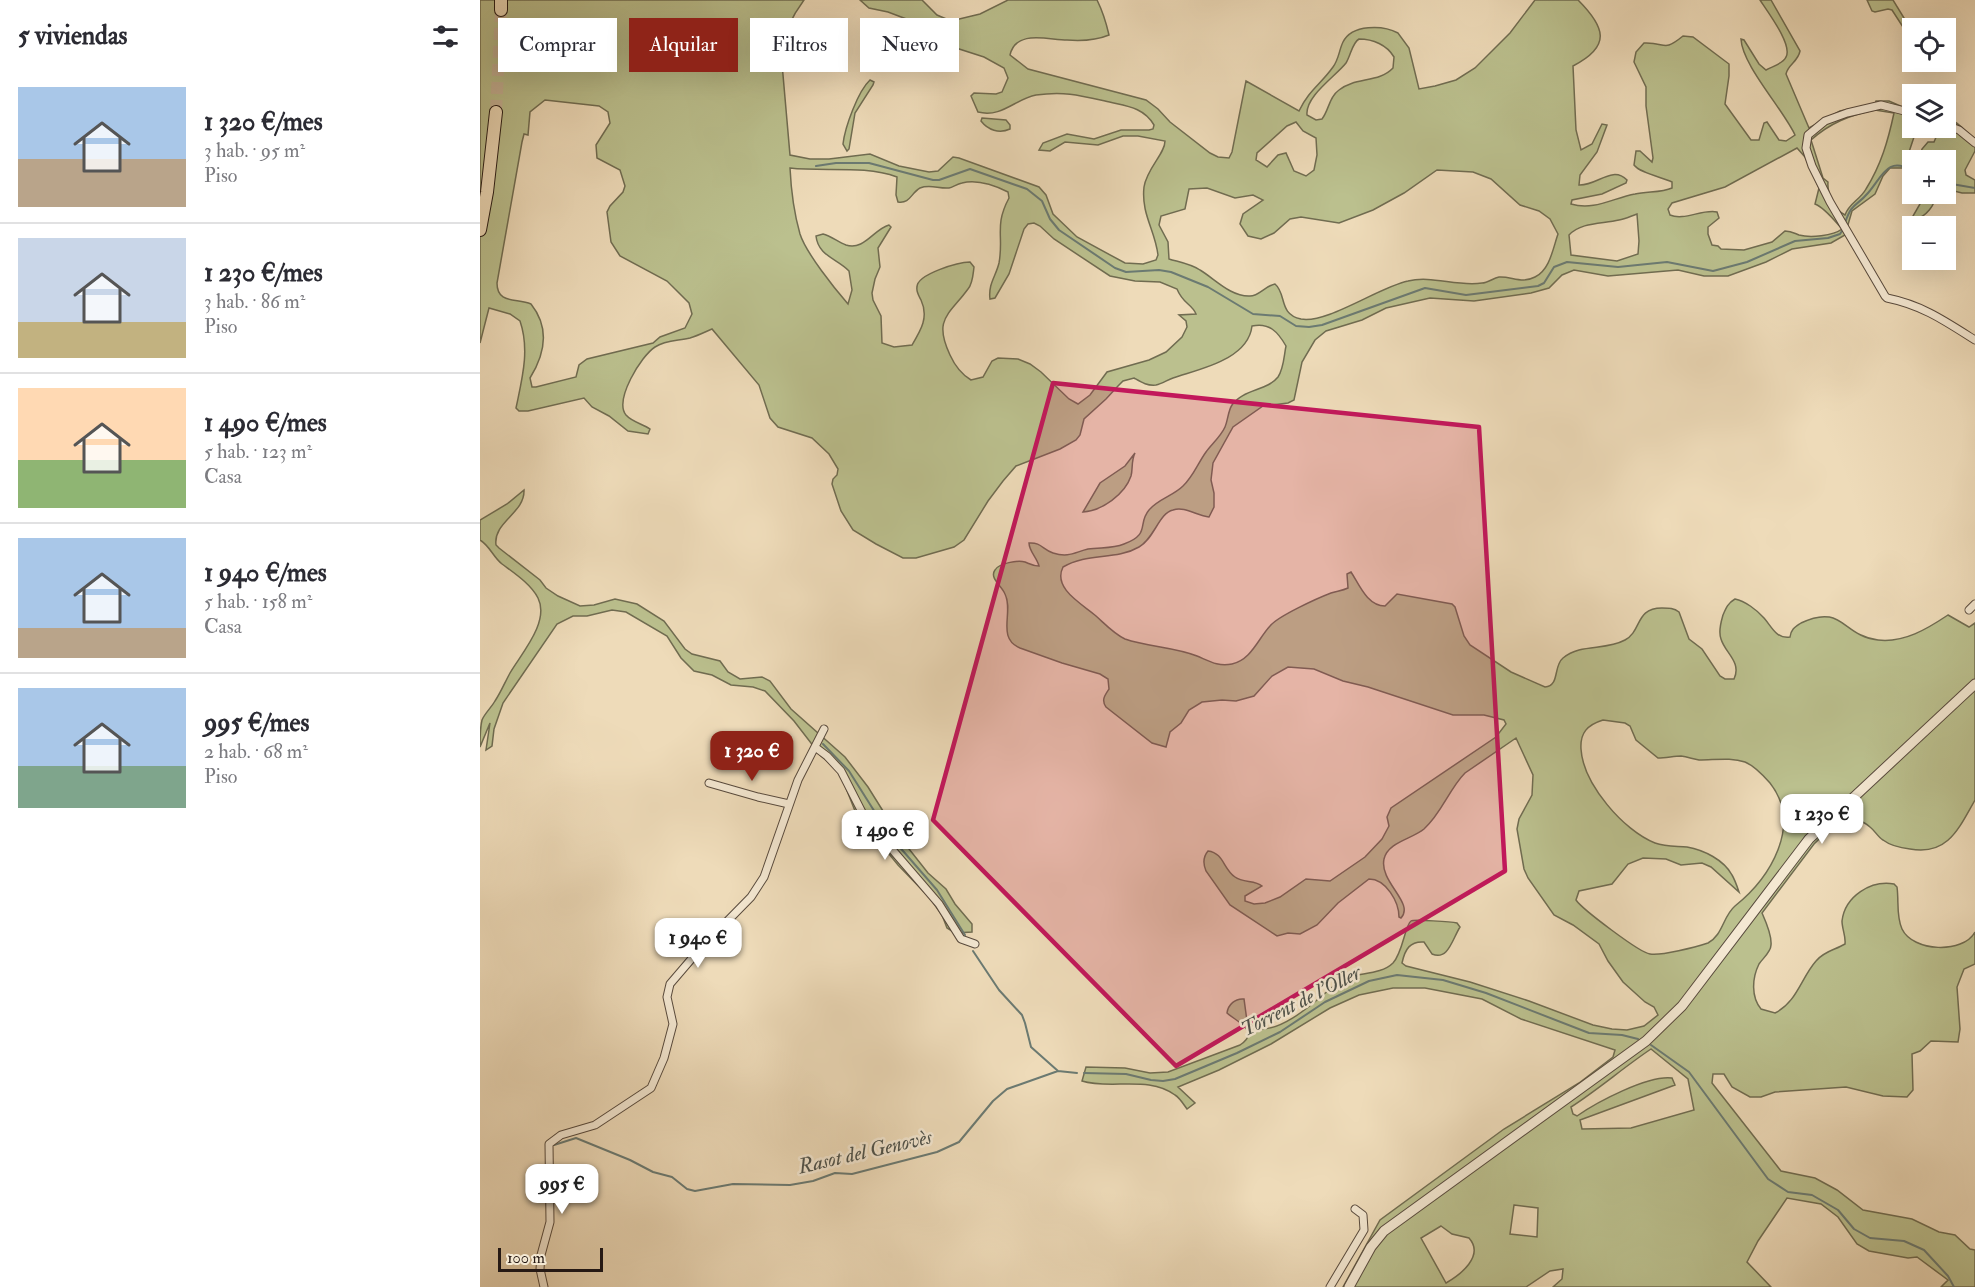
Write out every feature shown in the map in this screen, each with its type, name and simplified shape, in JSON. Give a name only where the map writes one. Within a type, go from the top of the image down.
[{"type":"highway","points":[[480,230],[487,192],[496,112]]},
{"type":"street","points":[[1902,110],[1881,105],[1825,121],[1808,135],[1806,148],[1830,202],[1884,296],[1929,312],[1975,340]]},
{"type":"street","points":[[1956,129],[1975,143]]},
{"type":"street","points":[[1349,1287],[1371,1247],[1384,1231],[1646,1041],[1662,1027],[1677,1012],[1809,839],[1975,684]]},
{"type":"street","points":[[544,1287],[540,1255],[550,1222],[549,1144],[561,1135],[595,1125],[606,1119],[633,1098],[651,1088],[664,1058],[673,1024],[667,997],[670,984],[700,949],[751,897],[764,877],[789,804],[807,761],[824,729]]},
{"type":"street","points":[[815,747],[841,771],[865,818],[939,904],[961,939],[975,944]]},
{"type":"street","points":[[709,783],[789,804]]},
{"type":"street","points":[[1330,1287],[1365,1228],[1363,1215],[1355,1209]]},
{"type":"highlighted area","points":[[1053,383],[1479,427],[1505,871],[1176,1066],[933,820]]},
{"type":"green space","points":[[480,0],[804,0],[792,18],[750,18],[750,72],[783,72],[790,155],[810,159],[829,159],[870,154],[899,166],[929,172],[938,171],[953,157],[959,158],[1039,187],[1046,195],[1053,214],[1077,237],[1125,263],[1143,264],[1156,260],[1158,255],[1144,206],[1144,187],[1165,141],[1123,136],[1098,145],[1065,142],[1050,151],[1039,150],[1043,143],[1067,134],[1094,139],[1121,130],[1153,129],[1154,125],[1150,119],[1139,110],[1126,106],[1063,94],[1036,95],[1001,110],[978,112],[971,96],[974,93],[1002,92],[1008,78],[1004,68],[984,57],[959,49],[959,19],[980,14],[1008,0],[1097,0],[1109,35],[1083,40],[1026,39],[1013,47],[1010,55],[1028,69],[1146,100],[1210,153],[1218,157],[1229,158],[1246,81],[1299,111],[1333,67],[1343,42],[1353,32],[1360,29],[1384,28],[1398,33],[1409,48],[1419,89],[1456,80],[1475,68],[1510,33],[1535,0],[1578,0],[1599,27],[1600,36],[1594,51],[1586,59],[1573,66],[1576,130],[1581,150],[1592,144],[1602,124],[1607,125],[1597,152],[1580,175],[1579,185],[1592,183],[1610,175],[1621,176],[1627,180],[1626,183],[1602,194],[1572,200],[1571,204],[1588,206],[1635,194],[1672,188],[1672,182],[1646,173],[1634,165],[1636,151],[1640,151],[1652,162],[1653,158],[1646,106],[1646,87],[1634,62],[1636,52],[1644,43],[1664,46],[1683,36],[1693,37],[1729,64],[1725,104],[1751,140],[1759,140],[1764,123],[1767,122],[1779,140],[1786,141],[1795,135],[1755,74],[1743,50],[1741,39],[1766,70],[1785,59],[1787,52],[1783,37],[1760,0],[1771,0],[1800,51],[1786,74],[1809,128],[1840,111],[1875,104],[1876,101],[1889,101],[1902,107],[1902,138],[1914,138],[1910,150],[1902,150],[1902,168],[1890,168],[1883,176],[1875,194],[1852,211],[1845,235],[1831,243],[1792,249],[1766,262],[1728,276],[1704,276],[1678,270],[1608,276],[1574,270],[1562,275],[1549,288],[1531,293],[1474,301],[1430,298],[1386,308],[1362,320],[1326,331],[1315,340],[1302,362],[1294,400],[1288,403],[1263,406],[1233,427],[1213,463],[1211,480],[1214,507],[1209,517],[1182,509],[1168,512],[1149,538],[1139,547],[1121,554],[1072,562],[1063,567],[1062,582],[1071,596],[1113,632],[1125,639],[1227,665],[1244,658],[1270,626],[1281,617],[1317,599],[1348,588],[1347,574],[1351,572],[1364,594],[1379,605],[1385,606],[1397,594],[1452,604],[1464,636],[1470,645],[1511,672],[1545,687],[1553,683],[1563,658],[1577,650],[1625,640],[1643,616],[1653,609],[1669,608],[1679,612],[1689,639],[1702,649],[1720,676],[1725,679],[1734,679],[1736,668],[1721,639],[1720,627],[1726,608],[1735,599],[1754,609],[1775,632],[1785,637],[1790,637],[1792,630],[1801,623],[1826,617],[1842,622],[1866,637],[1878,640],[1906,637],[1948,615],[1969,627],[1975,623],[1975,800],[1957,830],[1951,838],[1934,848],[1923,850],[1903,848],[1889,844],[1868,825],[1845,814],[1814,844],[1762,913],[1770,933],[1771,945],[1770,950],[1759,964],[1754,981],[1755,999],[1761,1009],[1775,1013],[1789,1003],[1819,958],[1845,944],[1842,921],[1848,904],[1854,897],[1868,887],[1885,883],[1894,884],[1897,887],[1900,924],[1908,937],[1916,942],[1927,946],[1950,947],[1969,939],[1975,932],[1975,964],[1964,969],[1957,987],[1960,1029],[1958,1042],[1931,1041],[1920,1051],[1912,1054],[1913,1090],[1907,1097],[1883,1096],[1846,1087],[1775,1092],[1761,1097],[1750,1097],[1732,1087],[1724,1074],[1713,1074],[1712,1083],[1781,1171],[1815,1178],[1837,1190],[1863,1210],[1912,1219],[1939,1232],[1955,1235],[1970,1249],[1975,1250],[1975,1287],[1941,1287],[1948,1280],[1917,1257],[1908,1258],[1869,1251],[1857,1244],[1838,1217],[1821,1204],[1787,1198],[1758,1241],[1747,1262],[1771,1287],[1553,1287],[1562,1279],[1563,1269],[1550,1271],[1526,1287],[1343,1287],[1380,1220],[1504,1129],[1579,1083],[1613,1057],[1615,1050],[1521,1019],[1482,999],[1425,988],[1393,988],[1359,995],[1330,1008],[1271,1044],[1178,1087],[1195,1103],[1187,1109],[1175,1095],[1165,1089],[1142,1084],[1105,1084],[1082,1081],[1086,1067],[1125,1068],[1150,1073],[1168,1072],[1240,1045],[1246,1040],[1248,1031],[1227,1013],[1230,1005],[1235,1001],[1244,999],[1247,1021],[1254,1028],[1275,1027],[1298,1014],[1343,979],[1380,970],[1393,963],[1409,924],[1414,920],[1457,923],[1460,927],[1449,948],[1442,955],[1432,954],[1424,942],[1412,945],[1403,958],[1402,963],[1406,966],[1470,982],[1593,1025],[1612,1029],[1627,1030],[1644,1026],[1658,1015],[1654,1007],[1623,982],[1599,944],[1573,925],[1554,915],[1528,878],[1524,869],[1517,829],[1519,819],[1532,795],[1533,775],[1516,738],[1465,773],[1430,823],[1386,853],[1384,868],[1404,906],[1401,918],[1394,898],[1386,887],[1369,879],[1338,903],[1317,925],[1300,934],[1288,933],[1277,936],[1230,905],[1206,871],[1205,856],[1208,851],[1213,852],[1235,877],[1262,886],[1245,896],[1245,901],[1254,904],[1265,903],[1280,897],[1306,879],[1330,881],[1365,857],[1382,839],[1389,826],[1387,817],[1391,808],[1496,737],[1506,724],[1504,720],[1484,715],[1453,715],[1343,681],[1314,669],[1288,667],[1272,676],[1254,696],[1236,701],[1202,702],[1189,710],[1181,723],[1170,732],[1166,747],[1152,743],[1106,707],[1104,700],[1109,689],[1108,679],[1100,674],[1020,648],[1009,638],[1007,601],[995,579],[995,570],[1004,564],[1022,561],[1039,566],[1029,543],[1053,553],[1068,555],[1088,549],[1120,546],[1138,536],[1149,510],[1179,489],[1190,478],[1206,452],[1219,437],[1232,405],[1242,396],[1268,385],[1278,377],[1283,366],[1286,346],[1272,329],[1263,325],[1252,326],[1249,338],[1232,355],[1208,367],[1160,384],[1147,384],[1134,378],[1123,381],[1084,419],[1080,435],[1076,440],[1060,449],[1016,466],[988,501],[964,540],[954,547],[916,558],[903,558],[853,530],[841,511],[832,484],[838,469],[829,454],[812,438],[778,427],[770,418],[759,385],[712,329],[690,338],[659,345],[643,359],[626,389],[623,408],[628,417],[650,429],[648,434],[628,431],[609,416],[592,407],[584,398],[519,411],[516,408],[525,354],[520,321],[510,314],[489,308],[480,343]],"holes":[[[1359,39],[1384,46],[1394,57],[1393,68],[1381,76],[1352,83],[1339,90],[1333,96],[1322,119],[1316,120],[1307,115],[1311,101],[1346,63]],[[545,100],[599,106],[608,112],[610,123],[596,145],[597,158],[620,170],[625,186],[607,212],[611,242],[620,256],[667,281],[689,303],[692,314],[685,328],[660,337],[653,343],[587,359],[579,365],[576,377],[536,387],[532,387],[530,378],[542,350],[541,322],[531,304],[504,297],[500,294],[497,283],[522,142],[524,134],[528,135],[530,112]],[[1875,110],[1894,113],[1886,143],[1880,162],[1864,193],[1849,207],[1845,215],[1832,201],[1828,182],[1823,178],[1811,140],[1841,120]],[[1296,122],[1303,131],[1316,138],[1317,155],[1314,170],[1306,176],[1294,171],[1286,153],[1278,155],[1267,167],[1256,160],[1257,153],[1287,126]],[[1797,148],[1805,157],[1819,188],[1815,204],[1826,211],[1842,229],[1827,235],[1815,236],[1804,236],[1785,231],[1772,242],[1744,250],[1721,249],[1712,245],[1708,234],[1708,227],[1719,218],[1717,212],[1675,216],[1670,215],[1668,209],[1672,203],[1725,187]],[[790,168],[871,171],[897,177],[898,202],[910,198],[920,188],[949,188],[962,183],[980,182],[1008,192],[1009,198],[1002,216],[999,263],[991,284],[990,299],[995,298],[1009,274],[1024,229],[1028,224],[1034,223],[1110,276],[1135,281],[1160,282],[1177,289],[1196,314],[1179,315],[1186,321],[1187,327],[1182,337],[1166,352],[1149,360],[1107,372],[1090,395],[1078,404],[1069,399],[1041,372],[1018,359],[998,358],[992,361],[983,377],[971,380],[954,363],[943,333],[943,325],[949,312],[971,284],[974,267],[970,262],[931,273],[919,282],[917,291],[923,306],[924,318],[912,345],[894,347],[882,343],[881,316],[872,293],[880,267],[878,248],[891,227],[889,225],[884,227],[864,242],[852,246],[823,234],[816,236],[824,253],[849,271],[852,290],[848,304],[821,270],[803,242],[794,209]],[[1437,170],[1473,172],[1491,179],[1520,205],[1539,211],[1550,219],[1558,234],[1548,264],[1540,274],[1530,279],[1499,277],[1484,283],[1473,284],[1426,279],[1408,281],[1325,316],[1301,319],[1289,313],[1279,288],[1275,284],[1253,296],[1243,296],[1230,291],[1196,268],[1169,259],[1168,242],[1159,225],[1161,216],[1185,209],[1189,189],[1207,188],[1235,198],[1253,195],[1263,200],[1243,214],[1240,224],[1248,236],[1261,239],[1274,233],[1290,219],[1301,217],[1339,223],[1373,210],[1404,193]],[[1637,214],[1638,254],[1617,261],[1571,255],[1569,235],[1574,231]],[[1603,720],[1625,723],[1630,726],[1636,740],[1658,758],[1681,756],[1699,760],[1729,759],[1745,762],[1765,777],[1779,799],[1783,816],[1783,833],[1778,850],[1760,881],[1731,910],[1717,935],[1708,943],[1687,949],[1650,954],[1612,930],[1576,900],[1579,891],[1612,884],[1628,864],[1643,858],[1666,859],[1681,865],[1702,863],[1711,867],[1739,892],[1732,875],[1719,860],[1693,848],[1655,843],[1631,828],[1607,805],[1589,777],[1583,763],[1581,749],[1583,734],[1586,730]],[[1651,1049],[1688,1079],[1694,1110],[1631,1128],[1582,1129],[1580,1120],[1675,1085],[1672,1078],[1650,1081],[1610,1097],[1577,1116],[1573,1114],[1571,1107]],[[1514,1205],[1538,1208],[1537,1237],[1510,1234]],[[1441,1226],[1452,1234],[1469,1238],[1474,1252],[1464,1270],[1446,1283],[1421,1238]]]},
{"type":"green space","points":[[860,0],[922,0],[937,15],[944,18],[904,18],[869,8]]},
{"type":"green space","points":[[1867,0],[1893,0],[1904,18],[1902,18],[1902,26],[1892,10],[1872,11]]},
{"type":"green space","points":[[870,80],[874,82],[855,113],[847,151],[843,144],[849,119],[861,92]]},
{"type":"green space","points":[[982,118],[1006,120],[1010,129],[1002,131],[990,129],[981,121]]},
{"type":"green space","points":[[1956,123],[1975,139],[1975,151],[1965,170],[1966,175],[1975,180],[1975,193],[1956,192],[1956,150],[1922,150],[1928,142],[1934,142],[1936,138],[1956,138]]},
{"type":"green space","points":[[1920,204],[1933,204],[1923,216],[1913,216]]},
{"type":"green space","points":[[1135,453],[1131,476],[1124,489],[1105,505],[1083,512],[1100,483],[1125,466]]},
{"type":"green space","points":[[524,490],[520,505],[499,530],[496,545],[499,548],[558,596],[580,606],[615,599],[637,604],[664,621],[685,649],[692,654],[720,661],[728,672],[740,679],[762,677],[770,681],[791,709],[845,757],[868,787],[898,835],[928,873],[946,889],[972,924],[972,932],[955,933],[947,928],[942,915],[929,897],[898,865],[855,811],[842,778],[834,767],[821,756],[794,721],[765,691],[753,687],[731,685],[712,675],[694,671],[681,658],[667,636],[626,612],[612,610],[587,616],[573,616],[557,624],[503,703],[494,729],[492,746],[486,750],[490,723],[480,747],[482,720],[533,637],[541,607],[531,588],[499,561],[480,540],[480,520],[507,504]]},
{"type":"waterway","points":[[816,166],[836,163],[869,163],[933,180],[970,169],[1027,189],[1042,201],[1050,219],[1059,230],[1115,268],[1126,272],[1159,270],[1171,272],[1208,287],[1253,314],[1280,316],[1296,326],[1309,327],[1322,325],[1425,288],[1466,295],[1538,286],[1544,283],[1554,267],[1567,262],[1618,267],[1667,262],[1713,271],[1747,262],[1795,241],[1828,238],[1840,234],[1844,228]]},
{"type":"waterway","points":[[1845,223],[1852,208],[1868,193],[1886,170],[1897,165],[1902,166]]},
{"type":"waterway","points":[[1956,185],[1975,188]]},
{"type":"waterway","points":[[823,744],[849,771],[890,836],[937,890],[965,935]]},
{"type":"waterway","points":[[973,951],[999,990],[1022,1015],[1031,1047],[1058,1071]]},
{"type":"waterway","name":"Torrent de l'Oller","points":[[1084,1073],[1126,1074],[1163,1081],[1175,1079],[1280,1032],[1325,1002],[1369,981],[1397,975],[1443,980],[1486,993],[1589,1033],[1622,1035],[1638,1039]]},
{"type":"waterway","name":"Torrent de l'Oller","points":[[1651,1045],[1689,1072],[1768,1179],[1788,1192],[1812,1195],[1838,1210],[1854,1229],[1870,1238],[1904,1241],[1924,1250],[1948,1276],[1954,1287]]},
{"type":"waterway","name":"Rasot del Genovès","points":[[554,1145],[576,1138],[653,1172],[672,1177],[687,1189],[695,1191],[733,1184],[790,1185],[813,1181],[835,1173],[852,1174],[937,1152],[959,1142],[993,1101],[1007,1089],[1058,1071],[1077,1073]]},
{"type":"tunnel","points":[[496,112],[501,10]]}]
